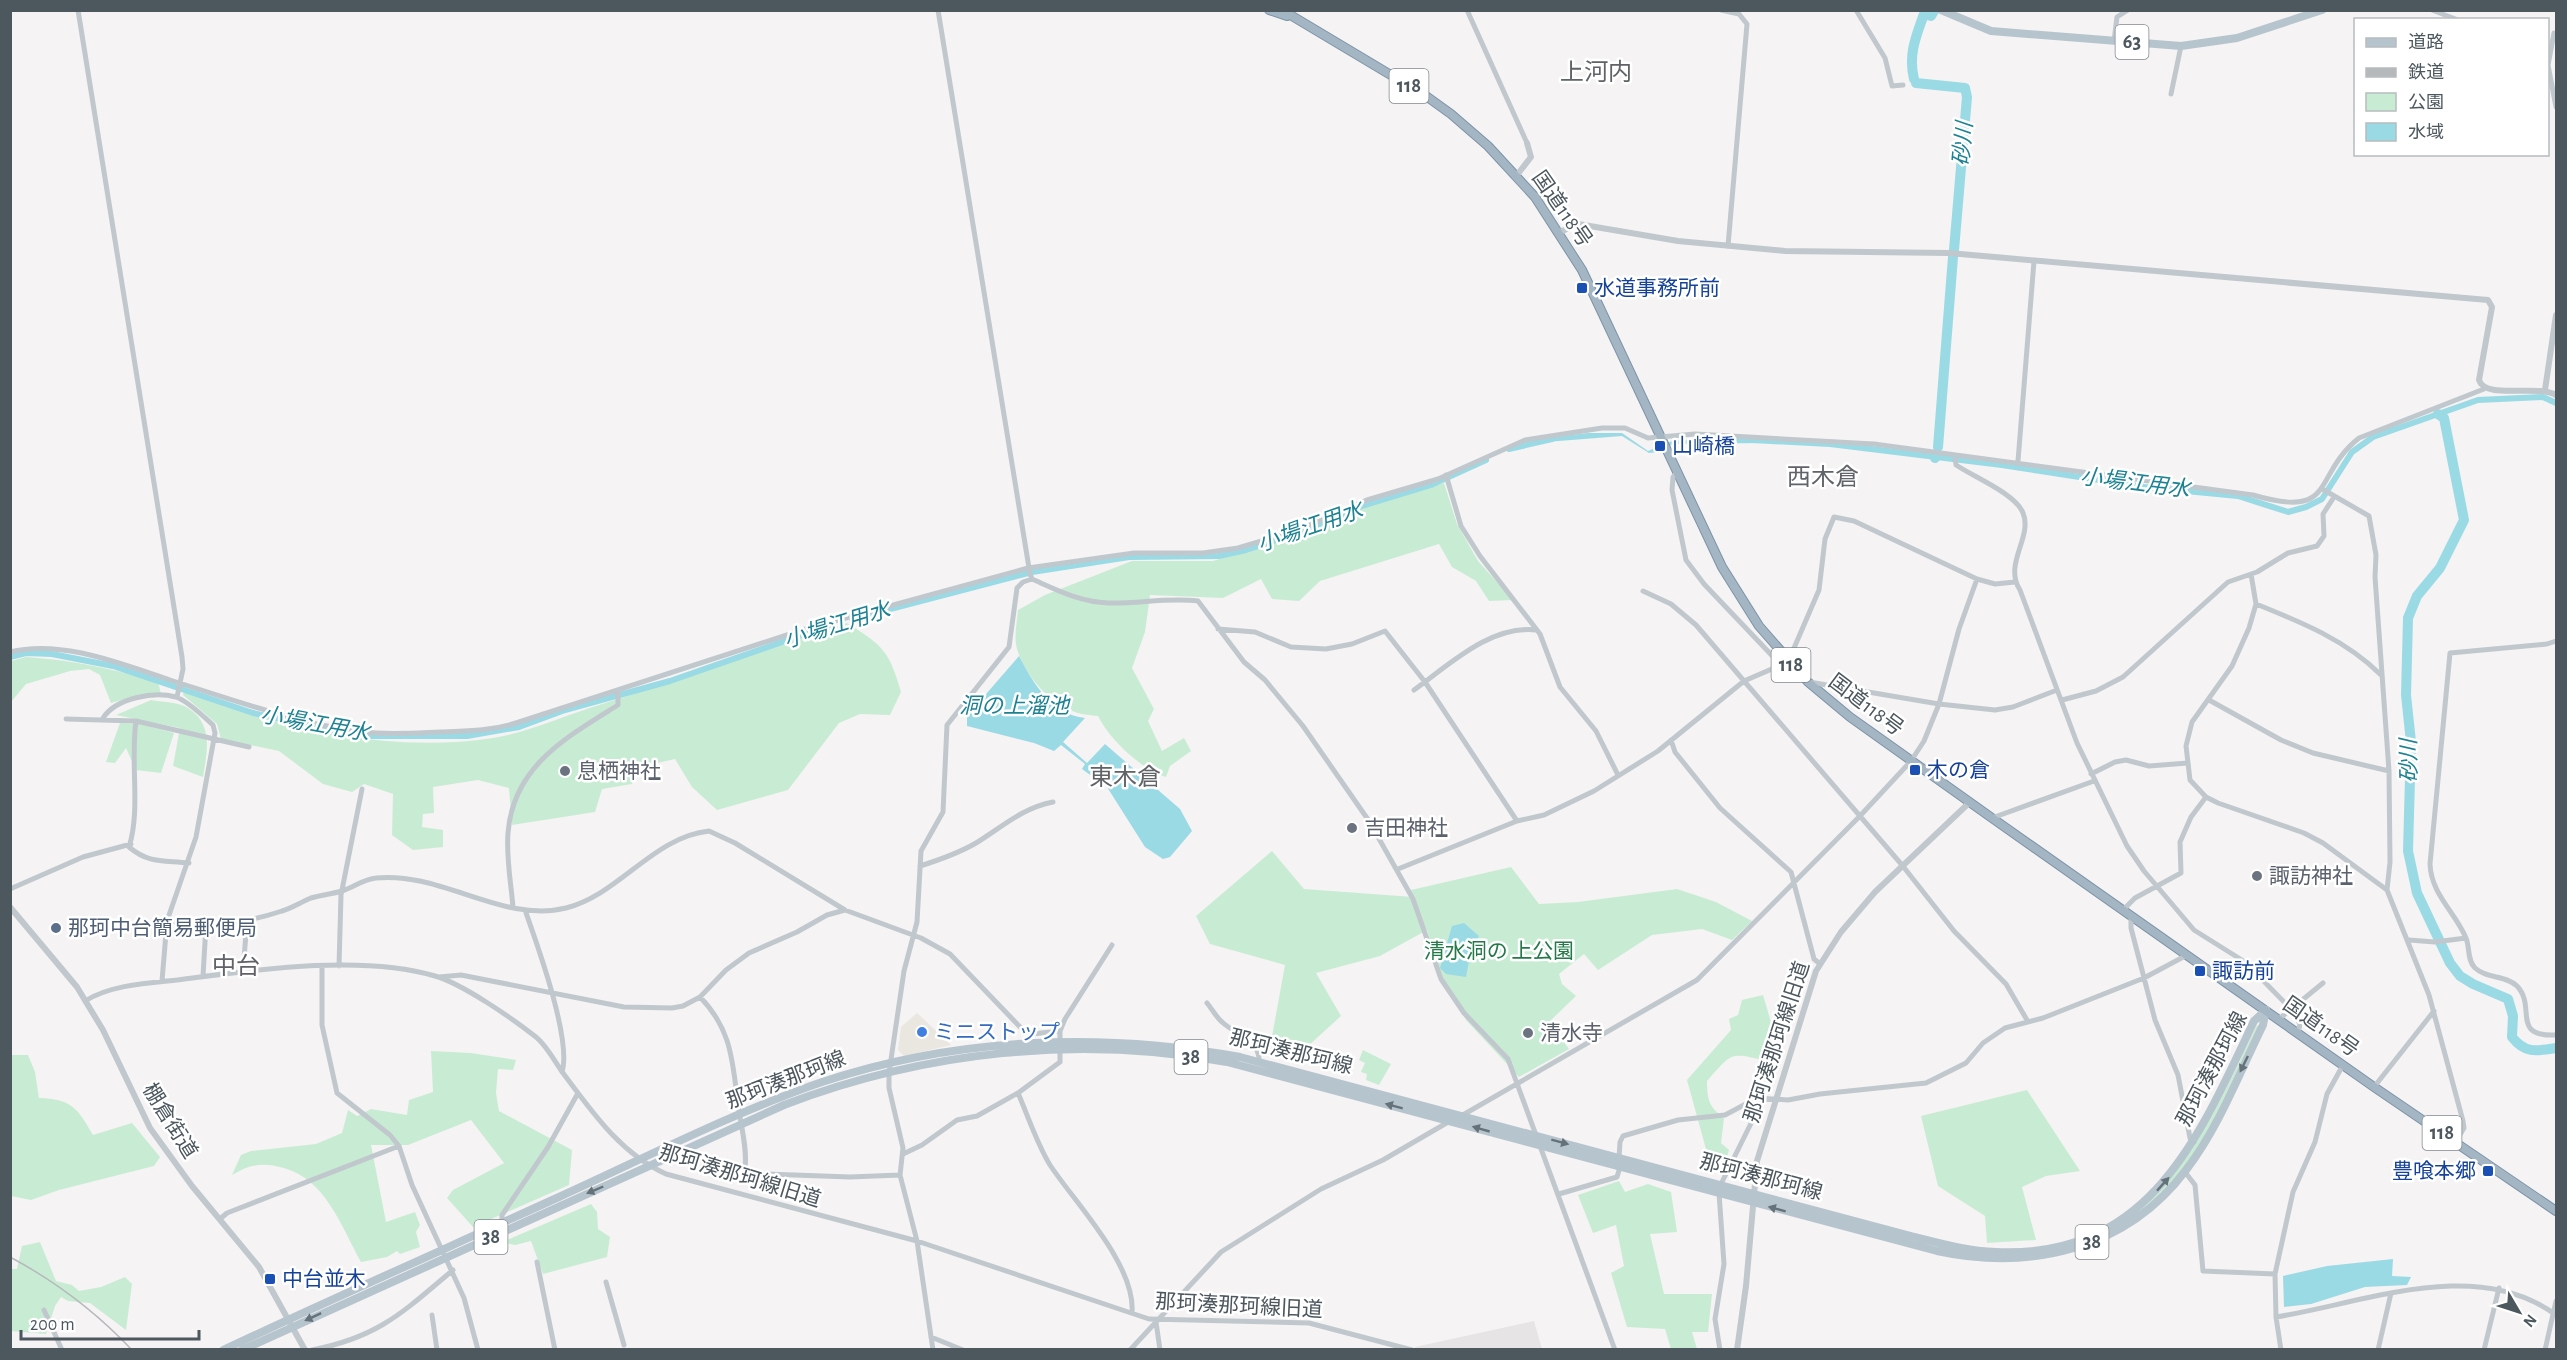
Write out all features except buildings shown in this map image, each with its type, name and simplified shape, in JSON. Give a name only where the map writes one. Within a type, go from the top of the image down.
[{"type":"highway","name":"国道118号","points":[[1269,10],[1284,13],[1426,96],[1472,131],[1517,175],[1560,232],[1590,288],[1722,567],[1784,663],[1911,761],[1992,819],[2374,1087],[2556,1211]]},
{"type":"main road","name":"63","points":[[1941,10],[1991,31],[2181,46],[2247,36],[2322,10]]},
{"type":"main road","name":"那珂湊那珂線","points":[[1753,1198],[1964,1248],[1997,1252],[2036,1250],[2078,1240],[2129,1213],[2167,1179],[2194,1142],[2254,1021],[2266,1010]]},
{"type":"main road","name":"那珂湊那珂線","points":[[223,1350],[649,1166],[823,1082],[891,1063],[986,1046],[1165,1045],[1259,1061],[1463,1115],[1620,1162],[1948,1253],[1975,1258],[2018,1259],[2060,1253],[2099,1239],[2149,1208],[2185,1172],[2222,1111],[2263,1025],[2266,1010]]},
{"type":"main road","name":"那珂湊那珂線","points":[[444,1253],[502,1223],[640,1161],[825,1089],[966,1057],[1061,1045],[1149,1052],[1227,1062],[1540,1145],[1620,1162]]},
{"type":"main road","name":"那珂湊那珂線","points":[[242,1350],[292,1322]]},
{"type":"street","points":[[78,10],[182,657],[179,689],[213,725],[214,739],[189,863],[172,898],[166,921],[162,981]]},
{"type":"street","points":[[933,1350],[917,1241],[900,1175],[903,1154],[889,1088],[889,1073],[900,994],[914,936],[923,847],[943,812],[947,725],[1009,647],[1017,588],[1030,573],[938,10]]},
{"type":"street","points":[[1467,10],[1527,143],[1530,159],[1517,175]]},
{"type":"street","points":[[1720,10],[1739,14],[1747,24],[1728,246]]},
{"type":"street","points":[[1856,10],[1885,58],[1892,86],[1903,85]]},
{"type":"street","points":[[2114,41],[2117,17],[2128,10]]},
{"type":"street","points":[[2433,10],[2453,18]]},
{"type":"street","points":[[2549,59],[2553,33]]},
{"type":"street","points":[[2171,94],[2181,46]]},
{"type":"street","points":[[2549,70],[2556,107]]},
{"type":"street","points":[[1560,232],[1578,224],[1678,241],[1728,246],[1834,253],[1890,250],[1937,253],[2488,300],[2492,307],[2479,380],[2484,389]]},
{"type":"street","points":[[2018,461],[2034,261]]},
{"type":"street","points":[[2544,390],[2556,315]]},
{"type":"street","points":[[10,652],[39,648],[73,653],[179,689],[352,730],[379,733],[485,731],[619,694],[850,615],[1030,573],[1134,553],[1203,553],[1239,548],[1301,529],[1367,500],[1447,478],[1511,445],[1535,437],[1615,427],[1634,431],[1648,438],[1695,434],[1768,436],[1874,444],[1955,460],[2018,461],[2253,495],[2290,504],[2310,499],[2317,494],[2347,450],[2360,438],[2484,389],[2544,390],[2556,394]]},
{"type":"street","points":[[1955,460],[2017,505],[2023,513],[2024,524],[2014,570],[2015,582],[2091,774],[2127,846],[2194,930],[2245,962],[2290,1008],[2300,1024],[2298,1033]]},
{"type":"street","points":[[1678,471],[1673,477],[1672,490],[1686,560],[1704,584],[1784,663]]},
{"type":"street","points":[[1447,478],[1456,514],[1467,536],[1540,634],[1560,687],[1596,731],[1618,776]]},
{"type":"street","points":[[2324,490],[2369,516],[2376,555],[2374,577],[2389,771],[2390,862],[2387,890],[2409,940],[2434,1011],[2463,1121],[2464,1128],[2455,1143]]},
{"type":"street","points":[[2062,700],[2096,691],[2123,677],[2228,582],[2251,574],[2288,553],[2311,549],[2321,542],[2324,536],[2323,514],[2332,496]]},
{"type":"street","points":[[1398,869],[1517,821],[1544,815],[1594,791],[1671,741],[1744,681],[1784,663],[1819,590],[1825,539],[1834,517],[1854,521],[1977,579],[1995,584],[2015,582]]},
{"type":"street","points":[[1030,573],[1069,596],[1108,603],[1198,601],[1244,662],[1265,680],[1304,726],[1382,840],[1398,869],[1419,914],[1438,973],[1464,1013],[1508,1059],[1615,1350]]},
{"type":"street","points":[[2251,574],[2256,604],[2232,666],[2210,700],[2192,722],[2186,746],[2190,780],[2206,797],[2304,833],[2323,843],[2387,890]]},
{"type":"street","points":[[1130,1350],[1221,1252],[1321,1189],[1383,1160],[1697,981],[1911,761],[1924,741],[1940,704],[1959,629],[1977,579]]},
{"type":"street","points":[[1643,591],[1684,613],[1902,865],[1954,931],[2006,984],[2027,1020]]},
{"type":"street","points":[[2256,604],[2306,624],[2347,646],[2381,675]]},
{"type":"street","points":[[1218,629],[1255,632],[1291,647],[1326,649],[1352,644],[1385,631],[1425,682],[1517,821]]},
{"type":"street","points":[[1414,690],[1467,651],[1488,640],[1510,631],[1536,630]]},
{"type":"street","points":[[2556,641],[2547,644],[2450,653],[2430,874],[2437,893],[2466,938],[2471,962],[2476,969],[2511,981],[2522,992],[2529,1027],[2540,1036],[2556,1035]]},
{"type":"street","points":[[1808,682],[1940,704],[2003,710],[2057,690]]},
{"type":"street","points":[[103,718],[120,704],[139,697],[179,689]]},
{"type":"street","points":[[513,907],[508,831],[519,788],[547,754],[576,731],[618,705],[619,694]]},
{"type":"street","points":[[2210,700],[2281,740],[2313,753],[2389,771]]},
{"type":"street","points":[[66,719],[103,718],[136,721],[249,747]]},
{"type":"street","points":[[136,721],[132,751],[135,818],[129,848],[144,859],[189,863]]},
{"type":"street","points":[[1671,741],[1675,752],[1720,808],[1786,867],[1795,880],[1814,959],[1820,964]]},
{"type":"street","points":[[2091,774],[2115,762],[2126,760],[2149,766],[2188,763]]},
{"type":"street","points":[[1992,819],[2094,781]]},
{"type":"street","points":[[339,966],[341,895],[344,890],[362,789]]},
{"type":"street","points":[[2194,1142],[2190,1137],[2178,1076],[2155,1020],[2127,912],[2134,898],[2181,873],[2180,842],[2192,817],[2206,797]]},
{"type":"street","points":[[920,866],[974,844],[1012,818],[1053,802]]},
{"type":"street","name":"那珂湊那珂線旧道","points":[[1737,1350],[1746,1286],[1759,1150],[1820,964],[1860,908],[1902,865],[1970,802]]},
{"type":"street","points":[[166,921],[224,926],[285,910],[314,897],[344,890],[365,880],[393,877],[446,888],[525,910],[551,911],[585,901],[615,885],[676,840],[708,831],[735,843],[845,910],[914,936],[950,954],[1022,1029],[1032,1034],[1060,1031]]},
{"type":"street","points":[[10,889],[83,857],[130,844]]},
{"type":"street","name":"棚倉街道","points":[[10,907],[61,967],[85,1001],[103,1030],[150,1128],[173,1161],[259,1267],[292,1322],[305,1350]]},
{"type":"street","points":[[525,910],[547,970],[560,1027],[562,1072]]},
{"type":"street","points":[[439,977],[461,975],[624,1007],[647,1009],[683,1006],[700,997],[726,970],[749,953],[797,932],[827,915],[845,910]]},
{"type":"street","points":[[243,971],[247,921]]},
{"type":"street","points":[[203,975],[206,925]]},
{"type":"street","points":[[2409,940],[2435,942],[2466,938]]},
{"type":"street","points":[[903,1154],[922,1145],[957,1120],[977,1116],[1018,1093],[1060,1062],[1060,1031],[1112,945]]},
{"type":"street","points":[[1559,1194],[1617,1178],[1620,1142],[1623,1136],[1678,1120],[1725,1115],[1744,1103],[1763,1099],[1788,1100],[1820,1094],[1926,1083],[1966,1063],[1995,1033],[2027,1020],[2043,1018],[2144,978],[2187,955]]},
{"type":"street","name":"那珂湊那珂線旧道","points":[[85,1001],[95,994],[162,981],[243,971],[339,966],[383,967],[439,977],[488,1004],[538,1039],[578,1093],[614,1136],[640,1161],[649,1166],[697,1184],[917,1241],[1149,1319],[1309,1323],[1412,1350]]},
{"type":"street","points":[[322,967],[322,1025],[337,1093],[390,1135],[399,1146],[412,1185],[464,1298],[478,1350]]},
{"type":"street","points":[[2278,1019],[2323,983]]},
{"type":"street","points":[[700,997],[715,1012],[728,1042],[735,1069],[745,1168]]},
{"type":"street","points":[[1207,1003],[1222,1022],[1255,1046],[1260,1052],[1259,1061]]},
{"type":"street","points":[[2374,1087],[2434,1011]]},
{"type":"street","points":[[2281,1350],[2276,1317],[2275,1274],[2293,1192],[2315,1142],[2327,1094],[2343,1065]]},
{"type":"street","points":[[502,1223],[502,1215],[548,1147],[578,1093]]},
{"type":"street","points":[[1018,1093],[1049,1163],[1099,1230],[1123,1274],[1132,1300],[1132,1313]]},
{"type":"street","points":[[1720,1350],[1715,1319],[1724,1263],[1720,1189],[1763,1099]]},
{"type":"street","points":[[220,1219],[227,1213],[399,1146]]},
{"type":"street","points":[[2185,1172],[2195,1185],[2203,1271],[2275,1274]]},
{"type":"street","points":[[766,1174],[850,1177],[900,1175]]},
{"type":"street","points":[[537,1262],[555,1350]]},
{"type":"street","points":[[312,1350],[363,1336],[392,1321],[453,1270]]},
{"type":"street","points":[[606,1282],[624,1345]]},
{"type":"street","points":[[2276,1317],[2321,1310],[2365,1296],[2481,1285],[2514,1292],[2555,1313]]},
{"type":"street","points":[[2484,1350],[2499,1288]]},
{"type":"street","points":[[2378,1350],[2391,1293]]},
{"type":"street","points":[[2545,1350],[2555,1313],[2556,1300]]},
{"type":"street","points":[[44,1310],[62,1350]]},
{"type":"street","points":[[432,1316],[437,1350]]},
{"type":"street","points":[[1158,1320],[1160,1350]]},
{"type":"street","points":[[931,1337],[963,1350]]},
{"type":"shaded area","points":[[917,1013],[951,1045],[904,1056],[898,1050],[901,1027]]},
{"type":"shaded area","points":[[1534,1321],[1542,1349],[1414,1350],[1415,1347]]},
{"type":"green space","points":[[1444,483],[1457,524],[1478,561],[1513,600],[1489,601],[1476,581],[1452,567],[1439,544],[1320,581],[1299,601],[1272,599],[1261,579],[1223,598],[1150,595],[1145,632],[1132,668],[1154,709],[1148,721],[1162,751],[1184,738],[1191,751],[1170,766],[1166,777],[1147,768],[1118,744],[1098,716],[1075,712],[1048,696],[1033,679],[1018,652],[1016,631],[1018,610],[1045,595],[1132,561],[1213,561],[1301,534],[1361,507]]},
{"type":"green space","points":[[847,623],[883,650],[893,667],[901,692],[890,715],[860,714],[839,723],[788,790],[717,810],[692,787],[675,759],[639,767],[632,784],[602,789],[595,812],[512,825],[509,788],[478,780],[433,787],[434,813],[423,814],[422,827],[443,830],[443,847],[413,850],[392,835],[393,794],[364,784],[352,792],[323,784],[279,751],[221,739],[217,724],[183,695],[184,690],[259,716],[297,726],[374,740],[413,743],[493,738],[533,728]]},
{"type":"green space","points":[[26,657],[76,663],[142,677],[158,682],[161,694],[139,695],[111,703],[100,675],[89,669],[70,671],[26,684],[11,702],[11,661]]},
{"type":"green space","points":[[151,700],[184,706],[202,722],[207,739],[203,777],[173,766],[180,728],[116,715]]},
{"type":"green space","points":[[120,723],[141,724],[174,733],[161,773],[136,770],[126,748],[115,763],[106,762]]},
{"type":"green space","name":"清水洞の 上公園","points":[[1272,851],[1304,889],[1413,897],[1411,890],[1511,867],[1539,904],[1578,902],[1677,889],[1716,902],[1752,921],[1732,940],[1702,929],[1652,935],[1598,970],[1584,954],[1559,974],[1562,984],[1576,996],[1549,1022],[1569,1049],[1519,1077],[1466,1020],[1438,968],[1427,930],[1380,956],[1316,973],[1341,1016],[1307,1047],[1282,1047],[1271,1042],[1285,965],[1210,944],[1196,916]]},
{"type":"green space","points":[[1763,995],[1773,1038],[1771,1054],[1767,1061],[1745,1056],[1732,1057],[1722,1064],[1707,1081],[1710,1102],[1724,1118],[1721,1143],[1729,1150],[1726,1161],[1712,1171],[1687,1080],[1731,1030],[1729,1019],[1738,1015],[1742,1000]]},
{"type":"green space","points":[[2257,1025],[2259,1027],[2213,1123],[2189,1162],[2168,1186],[2135,1215],[2098,1237],[2060,1250],[2034,1253],[2095,1236],[2129,1217],[2157,1192],[2182,1164],[2203,1131]]},
{"type":"green space","points":[[1363,1050],[1391,1064],[1379,1085],[1366,1080],[1367,1074],[1361,1072],[1365,1063],[1359,1060]]},
{"type":"green space","points":[[431,1051],[471,1053],[516,1060],[513,1070],[498,1069],[496,1093],[499,1111],[572,1150],[569,1185],[473,1227],[447,1198],[453,1190],[504,1163],[471,1120],[408,1145],[371,1145],[386,1222],[415,1212],[420,1225],[416,1232],[420,1247],[400,1254],[397,1251],[387,1257],[361,1262],[331,1206],[311,1183],[299,1174],[284,1168],[263,1165],[251,1166],[232,1175],[241,1155],[251,1151],[316,1144],[342,1133],[348,1110],[357,1116],[371,1109],[407,1115],[409,1100],[433,1092]]},
{"type":"green space","points":[[11,1055],[28,1055],[35,1072],[39,1098],[59,1100],[72,1106],[93,1135],[132,1123],[160,1157],[154,1166],[59,1190],[31,1200],[11,1196]]},
{"type":"green space","points":[[2027,1090],[2080,1171],[2046,1176],[2022,1187],[2036,1240],[1987,1243],[1985,1216],[1938,1186],[1921,1116]]},
{"type":"green space","points":[[1619,1181],[1625,1192],[1648,1184],[1671,1192],[1677,1232],[1650,1234],[1664,1294],[1712,1294],[1708,1332],[1692,1332],[1697,1349],[1671,1349],[1665,1329],[1627,1327],[1611,1273],[1624,1266],[1616,1225],[1593,1233],[1578,1195]]},
{"type":"green space","points":[[591,1204],[597,1212],[598,1229],[610,1237],[607,1257],[543,1274],[531,1241],[515,1245],[502,1242]]},
{"type":"green space","points":[[1820,1216],[1904,1238],[1967,1252],[1899,1239]]},
{"type":"green space","points":[[40,1242],[56,1281],[72,1285],[79,1291],[101,1287],[125,1277],[132,1284],[126,1330],[90,1303],[68,1301],[61,1297],[55,1306],[46,1334],[11,1331],[11,1269],[17,1269],[22,1246]]},
{"type":"green space","points":[[1967,1252],[2017,1255],[1999,1256],[1976,1254]]},
{"type":"water","points":[[1588,433],[1622,433],[1648,451],[1672,441],[1739,437],[1760,439],[1760,443],[1673,444],[1658,452],[1649,453],[1622,436],[1546,442],[1546,438]]},
{"type":"water","name":"洞の上溜池","points":[[1019,656],[1037,687],[1053,704],[1073,716],[1085,718],[1063,742],[1087,763],[1105,744],[1180,809],[1192,831],[1170,857],[1163,859],[1145,847],[1107,787],[1082,769],[1085,764],[1061,745],[1054,751],[1034,743],[967,726],[967,716]]},
{"type":"water","points":[[1464,923],[1479,936],[1470,956],[1466,977],[1446,974],[1440,968],[1452,926]]},
{"type":"water","points":[[2393,1259],[2392,1276],[2411,1277],[2407,1285],[2365,1287],[2311,1304],[2284,1307],[2283,1276],[2327,1266]]},
{"type":"waterway","name":"砂川","points":[[1914,79],[1912,54],[1916,38],[1924,14],[1931,16],[1934,11]]},
{"type":"waterway","name":"砂川","points":[[1916,83],[1965,88],[1967,97],[1954,250]]},
{"type":"waterway","name":"砂川","points":[[1938,447],[1953,257]]},
{"type":"waterway","name":"小場江用水","points":[[1752,440],[1830,444],[2002,465],[2144,487],[2238,496],[2288,512],[2322,499],[2352,452],[2373,437],[2478,400],[2543,397],[2556,403]]},
{"type":"waterway","name":"砂川","points":[[2438,414],[2444,418],[2464,520],[2440,568],[2417,596],[2408,618],[2406,695],[2411,742],[2408,851],[2417,893],[2450,963],[2460,976],[2508,999],[2513,1016],[2512,1037],[2517,1042],[2532,1050],[2556,1048]]},
{"type":"waterway","name":"小場江用水","points":[[1509,449],[1552,439]]},
{"type":"waterway","name":"小場江用水","points":[[852,619],[1032,572],[1129,557],[1219,556],[1246,550],[1304,531],[1359,507],[1431,485],[1486,460]]},
{"type":"waterway","name":"小場江用水","points":[[10,657],[26,653],[52,654],[113,666],[253,713],[358,736],[467,736],[519,727],[565,710],[670,681],[828,626]]},
{"type":"railway","points":[[10,1257],[43,1276],[75,1299],[132,1350]]},
{"type":"place","name":"水道事務所前","points":[[1582,288]]},
{"type":"place","name":"山崎橋","points":[[1660,446]]},
{"type":"place","name":"木の倉","points":[[1915,770]]},
{"type":"place","name":"息栖神社","points":[[565,771]]},
{"type":"place","name":"吉田神社","points":[[1352,828]]},
{"type":"place","name":"諏訪神社","points":[[2257,876]]},
{"type":"place","name":"那珂中台簡易郵便局","points":[[56,928]]},
{"type":"place","name":"諏訪前","points":[[2200,971]]},
{"type":"place","name":"ミニストップ","points":[[922,1032]]},
{"type":"place","name":"清水寺","points":[[1528,1033]]},
{"type":"place","name":"豊喰本郷","points":[[2488,1171]]},
{"type":"place","name":"中台並木","points":[[270,1279]]},
{"type":"district","name":"上河内","points":[[1596,73]]},
{"type":"district","name":"西木倉","points":[[1823,478]]},
{"type":"district","name":"東木倉","points":[[1125,778]]},
{"type":"district","name":"中台","points":[[236,967]]}]
